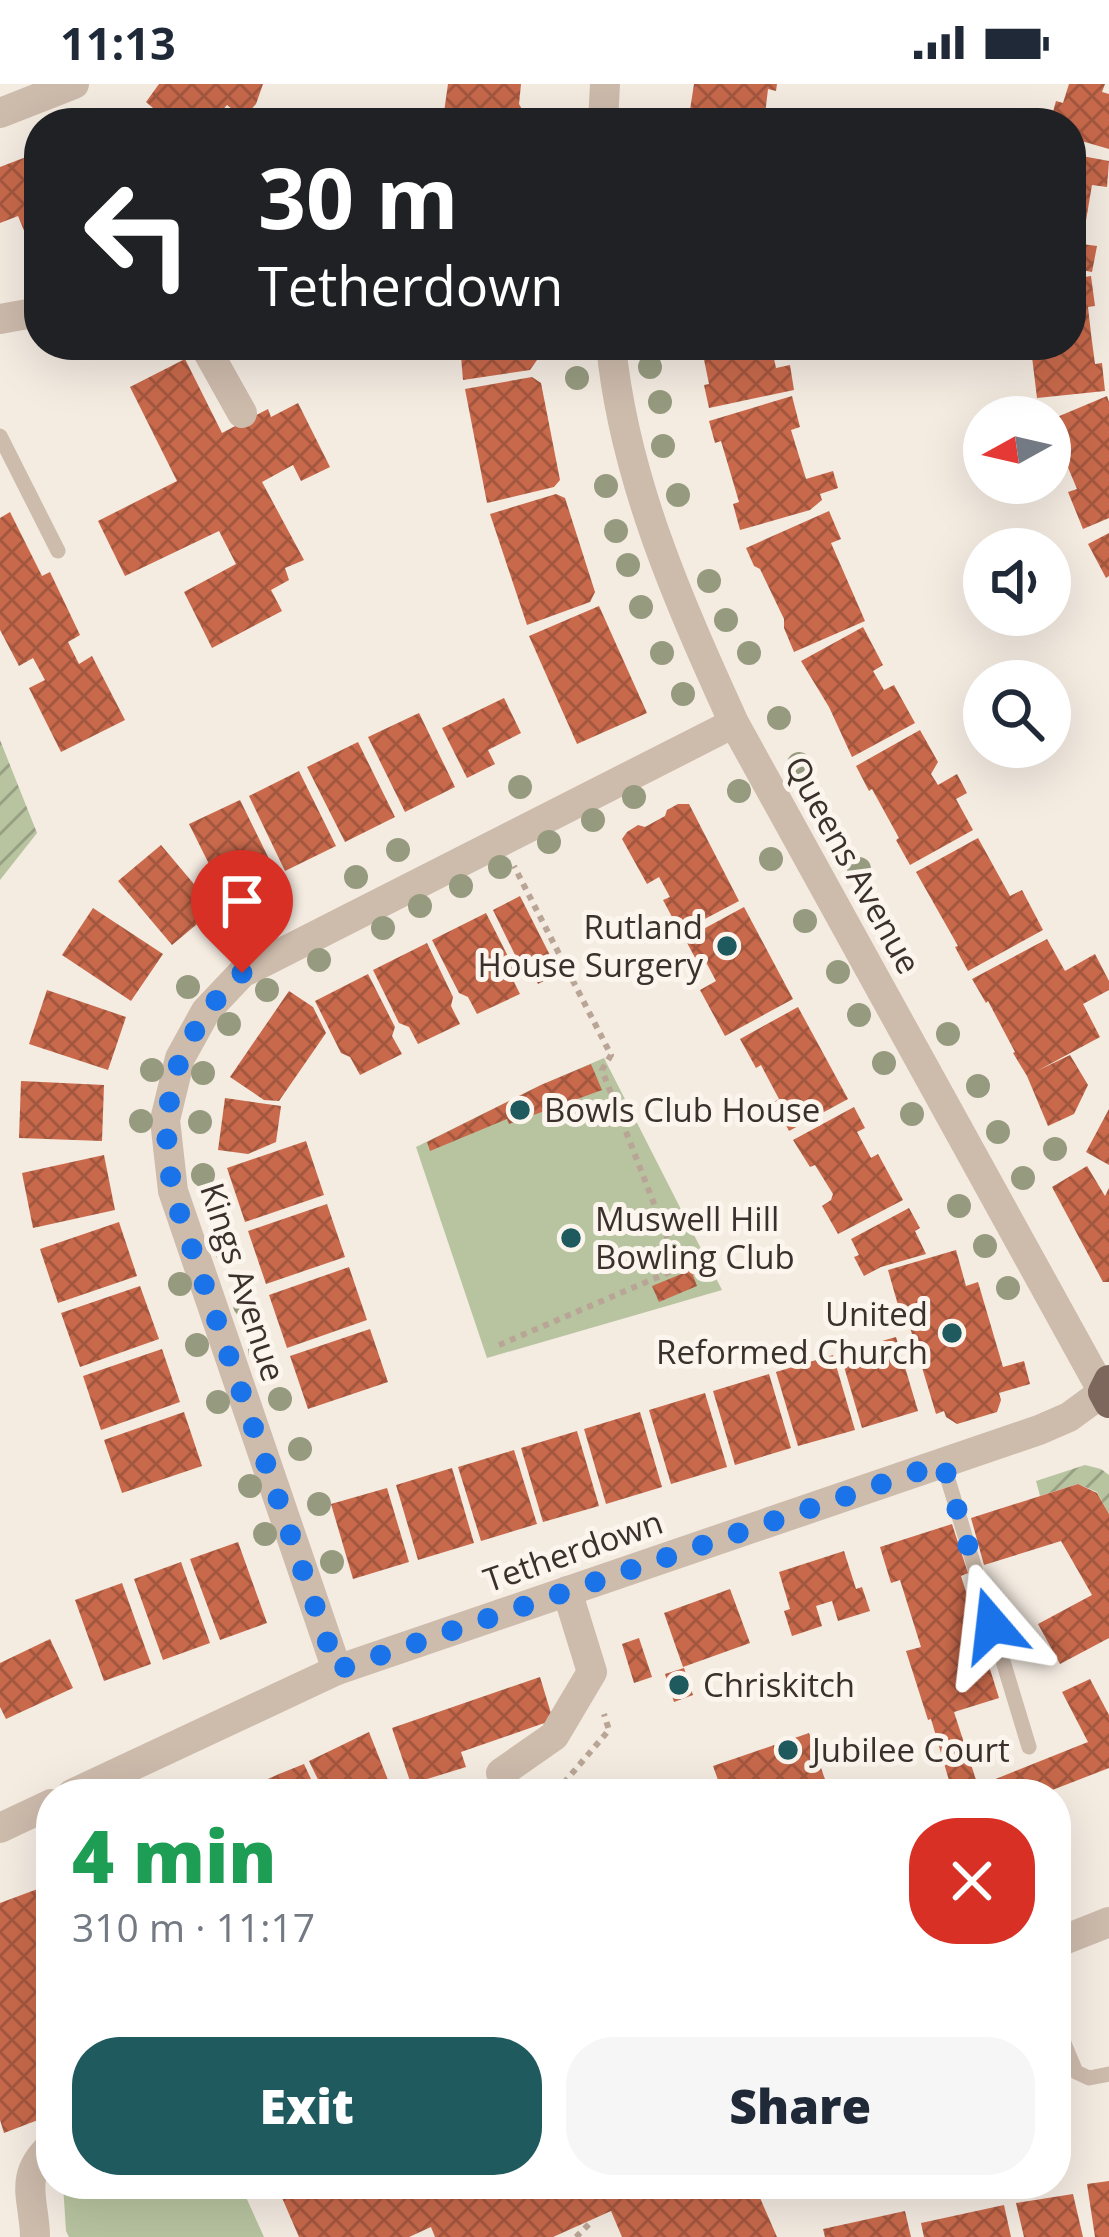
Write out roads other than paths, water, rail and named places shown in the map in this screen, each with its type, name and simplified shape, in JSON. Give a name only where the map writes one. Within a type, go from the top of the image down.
[{"type":"street","points":[[0,113],[74,84]]},
{"type":"street","points":[[213,360],[242,412]]},
{"type":"street","name":"Queens Avenue","points":[[614,360],[639,492],[682,609],[734,723],[1107,1391]]},
{"type":"street","name":"Kings Avenue","points":[[337,1670],[172,1191],[165,1120],[180,1058],[206,1011],[242,973],[734,723]]},
{"type":"street","name":"Tetherdown","points":[[104,1779],[337,1670],[1062,1421],[1107,1391]]},
{"type":"street","points":[[503,1779],[501,1773],[554,1736],[592,1672],[567,1591]]},
{"type":"street","points":[[0,1828],[36,1811]]},
{"type":"street","points":[[1071,1936],[1109,1922]]},
{"type":"street","points":[[35,2237],[28,2183],[36,2167]]},
{"type":"lane","points":[[0,436],[58,551]]},
{"type":"lane","points":[[943,1463],[1029,1747]]},
{"type":"lane","points":[[1071,2060],[1076,2072],[1089,2078],[1109,2074]]},
{"type":"place","name":"Rutland House Surgery","points":[[727,946]]},
{"type":"place","name":"Bowls Club House","points":[[520,1110]]},
{"type":"place","name":"Muswell Hill Bowling Club","points":[[571,1238]]},
{"type":"place","name":"United Reformed Church","points":[[952,1333]]},
{"type":"place","name":"Chriskitch","points":[[679,1685]]},
{"type":"place","name":"Jubilee Court","points":[[788,1750]]}]
